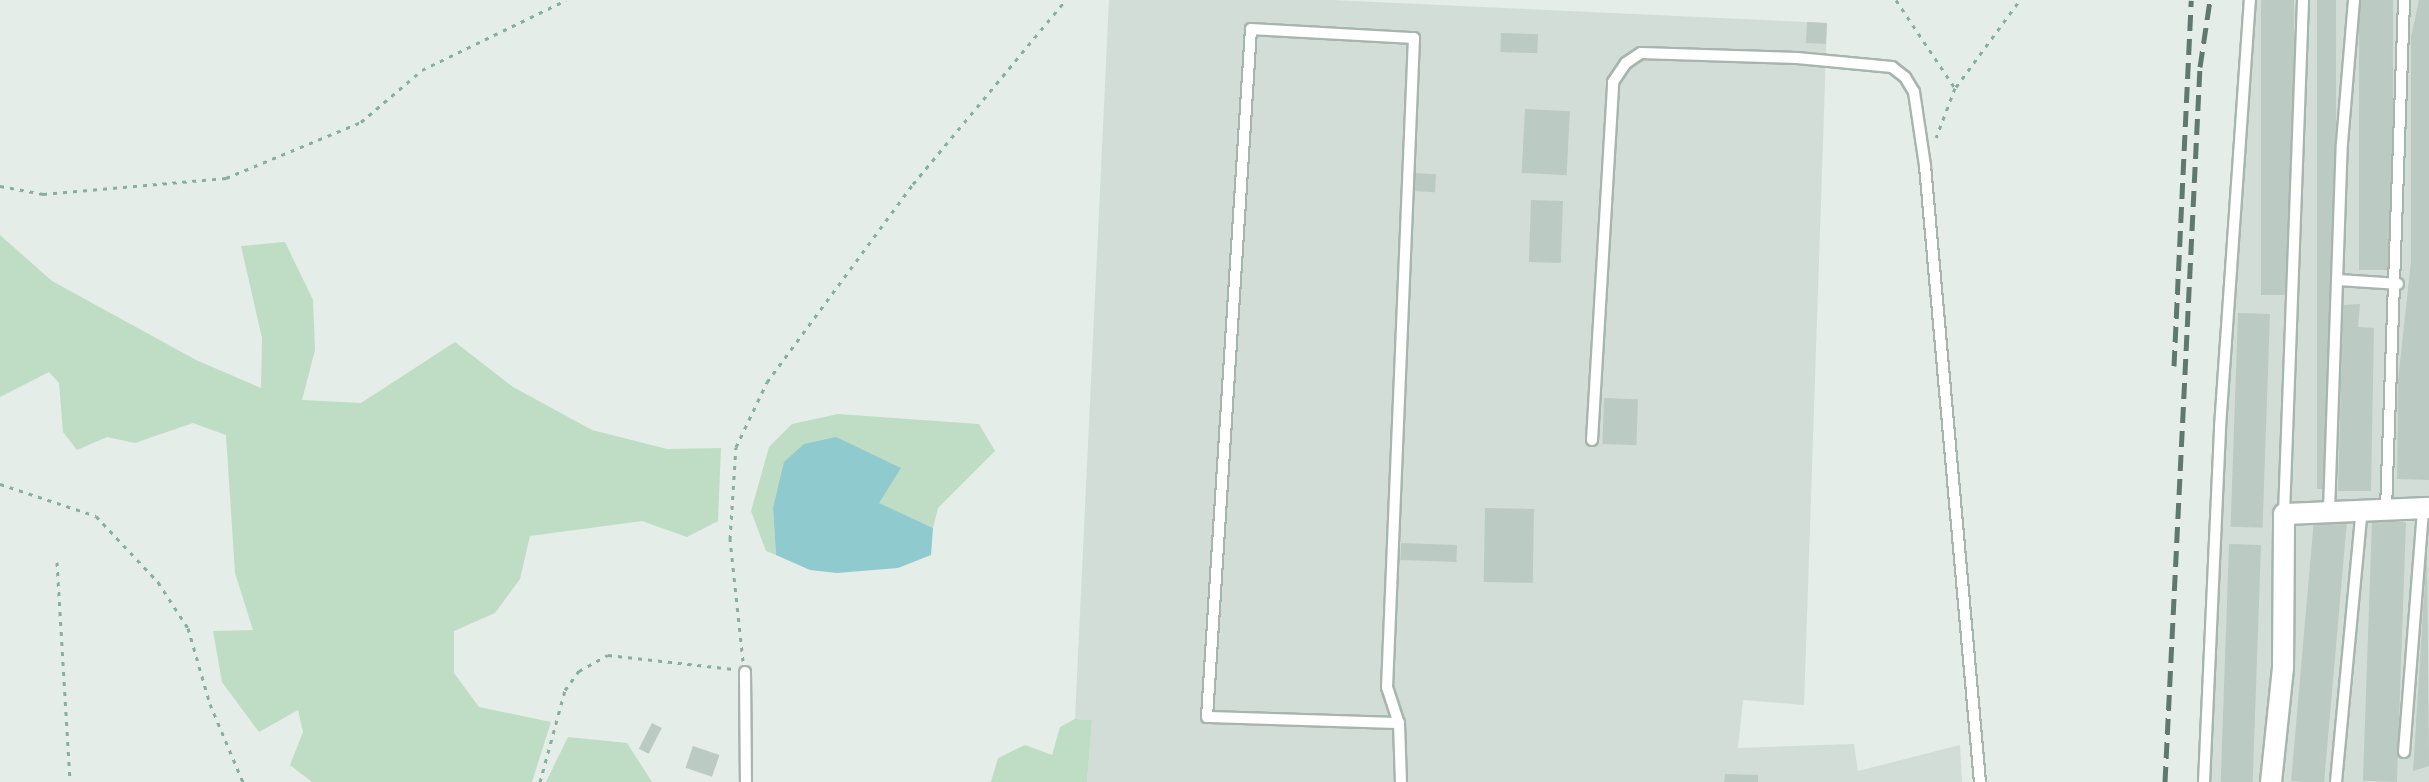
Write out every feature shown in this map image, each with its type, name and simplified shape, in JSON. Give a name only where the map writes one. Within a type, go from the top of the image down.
[{"type":"street","points":[[2271,782],[2283,668],[2284,514],[2329,510],[2426,509]]},
{"type":"lane","points":[[2204,782],[2250,0]]},
{"type":"lane","points":[[2284,514],[2303,0]]},
{"type":"lane","points":[[2329,510],[2340,280],[2342,143],[2354,0]]},
{"type":"lane","points":[[2386,509],[2398,284],[2404,0]]},
{"type":"lane","points":[[1399,723],[1207,717],[1251,29],[1414,38],[1387,687],[1399,723],[1401,782]]},
{"type":"lane","points":[[1592,440],[1613,82],[1626,63],[1641,53],[1892,67],[1914,92],[1925,166],[1980,782]]},
{"type":"lane","points":[[2340,280],[2398,284]]},
{"type":"lane","points":[[2336,782],[2362,509]]},
{"type":"lane","points":[[2404,752],[2426,509]]},
{"type":"lane","points":[[745,672],[746,782]]},
{"type":"path","points":[[0,186],[43,194],[226,178],[361,122],[422,70],[566,0]]},
{"type":"path","points":[[540,782],[565,690],[579,671],[608,655],[745,672],[730,539],[736,447],[767,382],[913,184],[1066,0]]},
{"type":"path","points":[[1896,0],[1955,88]]},
{"type":"path","points":[[1925,166],[1955,88],[2020,0]]},
{"type":"path","points":[[0,484],[96,516],[158,582],[188,628],[210,704],[243,782]]},
{"type":"path","points":[[57,562],[70,782]]},
{"type":"shaded area","points":[[1109,0],[1332,0],[1827,23],[1804,705],[1743,700],[1738,748],[1854,744],[1858,771],[1960,745],[1962,782],[1087,782],[1092,720],[1075,719]]},
{"type":"shaded area","points":[[2243,0],[2429,0],[2429,782],[2204,782]]},
{"type":"green space","points":[[0,235],[52,281],[196,360],[261,388],[262,338],[241,246],[285,242],[313,300],[315,350],[302,400],[361,403],[455,342],[513,387],[592,430],[667,449],[721,448],[718,521],[687,537],[642,521],[530,536],[520,579],[495,613],[454,631],[454,673],[479,707],[551,722],[532,782],[312,782],[290,765],[303,732],[298,710],[259,732],[222,682],[213,631],[253,630],[235,573],[226,435],[193,423],[135,443],[107,437],[77,450],[63,432],[59,383],[49,372],[0,397]]},
{"type":"green space","points":[[838,414],[979,424],[995,451],[938,508],[933,528],[878,503],[773,508],[776,555],[766,551],[751,511],[769,447],[792,424]]},
{"type":"green space","points":[[1075,719],[1092,720],[1087,782],[991,782],[998,758],[1025,745],[1052,755],[1060,727]]},
{"type":"green space","points":[[568,737],[627,743],[652,782],[546,782]]},
{"type":"water","points":[[836,437],[901,468],[879,503],[933,528],[931,555],[898,568],[837,573],[810,570],[776,555],[773,508],[784,462],[804,444]]},
{"type":"building","points":[[2261,0],[2294,0],[2294,295],[2261,295]]},
{"type":"building","points":[[2317,0],[2336,0],[2336,489],[2317,489]]},
{"type":"building","points":[[2359,0],[2393,0],[2393,270],[2359,270]]},
{"type":"building","points":[[2419,0],[2429,0],[2429,480],[2397,479],[2398,381],[2411,261],[2411,37]]},
{"type":"building","points":[[1807,22],[1827,23],[1826,44],[1806,43]]},
{"type":"building","points":[[1501,33],[1538,34],[1537,53],[1500,52]]},
{"type":"building","points":[[1525,109],[1570,111],[1567,175],[1522,173]]},
{"type":"building","points":[[1414,173],[1436,174],[1435,192],[1413,191]]},
{"type":"building","points":[[1531,200],[1563,201],[1561,263],[1529,262]]},
{"type":"building","points":[[2360,304],[2358,327],[2374,328],[2371,491],[2338,491],[2343,305]]},
{"type":"building","points":[[2238,313],[2270,314],[2263,528],[2231,527]]},
{"type":"building","points":[[1604,398],[1638,399],[1636,445],[1602,444]]},
{"type":"building","points":[[1485,508],[1534,509],[1533,583],[1484,582]]},
{"type":"building","points":[[2314,519],[2347,522],[2324,782],[2291,781]]},
{"type":"building","points":[[2372,521],[2406,522],[2397,782],[2363,781]]},
{"type":"building","points":[[1401,543],[1457,545],[1456,562],[1400,560]]},
{"type":"building","points":[[2229,544],[2261,545],[2253,782],[2221,782]]},
{"type":"building","points":[[2427,549],[2429,766],[2413,771]]},
{"type":"building","points":[[652,723],[662,728],[649,754],[639,749]]},
{"type":"building","points":[[693,746],[719,755],[712,777],[686,768]]},
{"type":"building","points":[[1725,774],[1758,775],[1758,782],[1724,782]]},
{"type":"railway","points":[[2174,366],[2191,0]]},
{"type":"railway","points":[[2165,782],[2200,67],[2210,0]]}]
